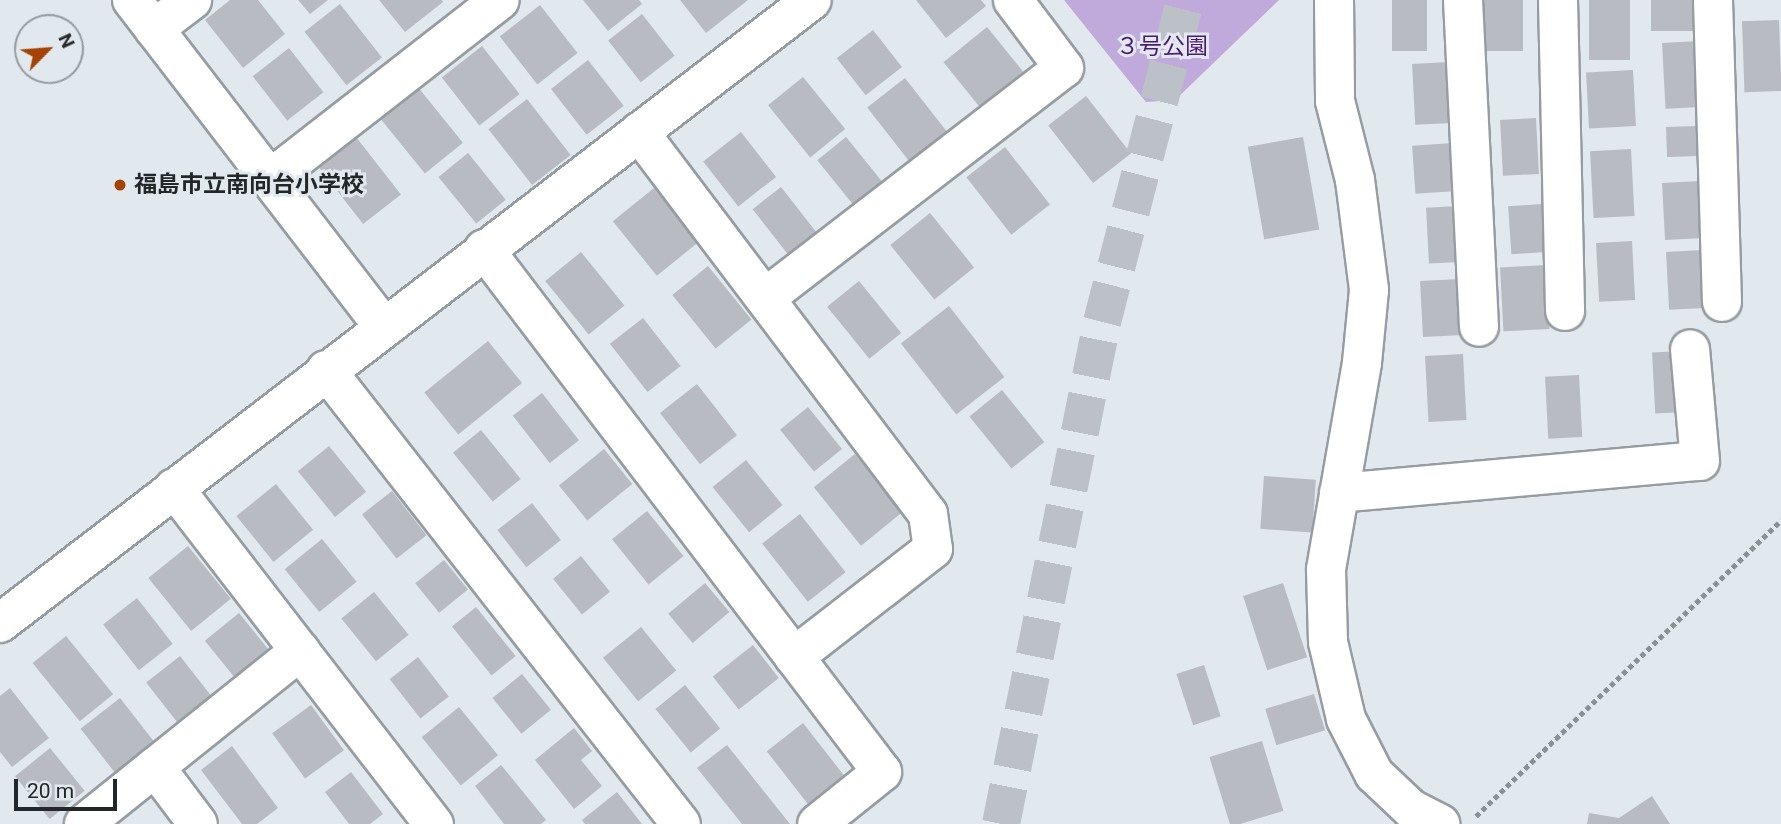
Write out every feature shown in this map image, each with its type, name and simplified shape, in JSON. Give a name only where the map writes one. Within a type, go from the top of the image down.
[{"type":"street","points":[[192,0],[143,14],[383,326]]},
{"type":"street","points":[[270,178],[500,0]]},
{"type":"street","points":[[0,623],[383,326],[813,0]]},
{"type":"street","points":[[765,298],[1064,68],[1013,0]]},
{"type":"street","points":[[1335,0],[1335,102],[1356,180],[1369,290],[1362,363],[1326,570],[1328,642],[1346,719],[1374,774],[1411,809],[1440,824]]},
{"type":"street","points":[[1463,0],[1479,327]]},
{"type":"street","points":[[1558,0],[1565,311]]},
{"type":"street","points":[[1713,0],[1722,302]]},
{"type":"street","points":[[639,132],[928,514],[933,549],[794,657]]},
{"type":"street","points":[[484,249],[882,772],[817,824]]},
{"type":"street","points":[[1339,493],[1700,461],[1690,349]]},
{"type":"street","points":[[326,370],[681,824]]},
{"type":"street","points":[[174,488],[434,824]]},
{"type":"street","points":[[84,824],[300,651]]},
{"type":"street","points":[[155,767],[198,824]]},
{"type":"path","points":[[1468,824],[1781,520]]},
{"type":"green space","name":"３号公園","points":[[1064,0],[1279,0],[1175,100],[1146,102]]},
{"type":"building","points":[[230,0],[258,0],[285,34],[243,68],[205,20]]},
{"type":"building","points":[[298,0],[328,0],[310,14]]},
{"type":"building","points":[[379,0],[442,0],[443,2],[405,32]]},
{"type":"building","points":[[583,0],[639,0],[642,4],[608,31]]},
{"type":"building","points":[[680,0],[748,0],[706,33]]},
{"type":"building","points":[[916,0],[981,0],[986,6],[946,38]]},
{"type":"building","points":[[1392,0],[1427,0],[1427,51],[1392,51]]},
{"type":"building","points":[[1476,0],[1523,0],[1523,51],[1476,51]]},
{"type":"building","points":[[1589,0],[1630,0],[1630,60],[1589,60]]},
{"type":"building","points":[[1651,0],[1701,0],[1701,31],[1651,31]]},
{"type":"building","points":[[340,4],[382,58],[346,85],[305,32]]},
{"type":"building","points":[[540,5],[578,53],[537,84],[500,36]]},
{"type":"building","points":[[642,14],[675,56],[641,82],[608,40]]},
{"type":"building","points":[[1779,20],[1781,91],[1745,92],[1742,21]]},
{"type":"building","points":[[987,27],[1027,76],[983,111],[943,62]]},
{"type":"building","points":[[873,30],[902,67],[866,95],[837,58]]},
{"type":"building","points":[[1698,41],[1701,107],[1666,109],[1662,43]]},
{"type":"building","points":[[482,46],[520,94],[479,125],[442,77]]},
{"type":"building","points":[[289,48],[323,92],[287,120],[253,76]]},
{"type":"building","points":[[588,60],[624,106],[587,135],[551,89]]},
{"type":"building","points":[[1449,62],[1452,123],[1415,125],[1412,64]]},
{"type":"building","points":[[1633,70],[1636,126],[1589,128],[1586,72]]},
{"type":"building","points":[[803,77],[845,129],[810,157],[768,105]]},
{"type":"building","points":[[905,78],[954,140],[916,170],[867,108]]},
{"type":"building","points":[[417,86],[463,143],[425,174],[379,117]]},
{"type":"building","points":[[1086,96],[1131,154],[1093,183],[1048,126]]},
{"type":"building","points":[[527,99],[571,155],[532,185],[488,129]]},
{"type":"building","points":[[1536,118],[1539,174],[1503,176],[1500,120]]},
{"type":"building","points":[[1698,126],[1699,156],[1667,157],[1666,127]]},
{"type":"building","points":[[741,132],[776,177],[738,206],[703,162]]},
{"type":"building","points":[[356,137],[401,195],[363,224],[318,167]]},
{"type":"building","points":[[846,137],[883,183],[854,206],[817,160]]},
{"type":"building","points":[[1303,137],[1319,230],[1264,239],[1248,147]]},
{"type":"building","points":[[1453,143],[1456,191],[1415,194],[1412,146]]},
{"type":"building","points":[[1005,147],[1050,205],[1011,235],[966,177]]},
{"type":"building","points":[[1631,149],[1635,216],[1594,218],[1590,151]]},
{"type":"building","points":[[468,153],[506,200],[476,224],[438,177]]},
{"type":"building","points":[[1701,181],[1704,238],[1665,240],[1662,183]]},
{"type":"building","points":[[781,187],[819,235],[790,257],[753,209]]},
{"type":"building","points":[[654,188],[698,242],[657,276],[613,221]]},
{"type":"building","points":[[1542,204],[1545,252],[1511,254],[1508,206]]},
{"type":"building","points":[[1458,206],[1461,262],[1429,264],[1426,208]]},
{"type":"building","points":[[930,213],[974,267],[934,299],[890,245]]},
{"type":"building","points":[[1632,241],[1635,300],[1599,302],[1596,243]]},
{"type":"building","points":[[1702,250],[1705,308],[1669,310],[1666,252]]},
{"type":"building","points":[[581,252],[624,306],[589,335],[545,281]]},
{"type":"building","points":[[1546,265],[1549,329],[1503,331],[1500,267]]},
{"type":"building","points":[[708,266],[751,320],[716,349],[672,295]]},
{"type":"building","points":[[1460,279],[1463,335],[1423,337],[1420,281]]},
{"type":"building","points":[[859,281],[901,333],[869,359],[827,307]]},
{"type":"building","points":[[949,306],[1004,377],[956,414],[901,344]]},
{"type":"building","points":[[643,318],[681,366],[647,392],[610,344]]},
{"type":"building","points":[[488,341],[522,383],[458,435],[424,393]]},
{"type":"building","points":[[1682,351],[1685,412],[1655,413],[1652,353]]},
{"type":"building","points":[[1463,354],[1466,420],[1429,422],[1425,356]]},
{"type":"building","points":[[1579,375],[1582,437],[1548,439],[1545,377]]},
{"type":"building","points":[[697,384],[737,435],[700,464],[660,413]]},
{"type":"building","points":[[1002,390],[1044,442],[1012,469],[969,416]]},
{"type":"building","points":[[542,393],[579,440],[550,463],[513,416]]},
{"type":"building","points":[[808,407],[842,449],[814,472],[780,430]]},
{"type":"building","points":[[481,430],[521,479],[493,502],[453,453]]},
{"type":"building","points":[[329,446],[366,492],[335,517],[298,471]]},
{"type":"building","points":[[604,449],[632,484],[587,520],[559,486]]},
{"type":"building","points":[[855,454],[902,512],[861,546],[814,487]]},
{"type":"building","points":[[746,460],[783,505],[749,532],[713,487]]},
{"type":"building","points":[[1264,476],[1316,480],[1312,532],[1260,529]]},
{"type":"building","points":[[276,484],[313,530],[273,562],[236,516]]},
{"type":"building","points":[[392,491],[426,535],[397,559],[362,514]]},
{"type":"building","points":[[532,503],[561,540],[526,567],[497,530]]},
{"type":"building","points":[[647,511],[684,556],[649,584],[612,539]]},
{"type":"building","points":[[800,514],[846,572],[808,602],[762,544]]},
{"type":"building","points":[[322,539],[357,582],[319,612],[285,569]]},
{"type":"building","points":[[188,546],[231,599],[191,631],[148,578]]},
{"type":"building","points":[[581,556],[610,592],[582,614],[553,579]]},
{"type":"building","points":[[444,560],[468,590],[439,613],[415,583]]},
{"type":"building","points":[[705,583],[729,612],[693,643],[668,614]]},
{"type":"building","points":[[1283,583],[1307,657],[1267,670],[1243,596]]},
{"type":"building","points":[[374,592],[409,635],[376,661],[341,618]]},
{"type":"building","points":[[137,598],[173,644],[139,670],[103,624]]},
{"type":"building","points":[[476,607],[516,656],[492,675],[452,627]]},
{"type":"building","points":[[239,613],[271,653],[237,680],[205,641]]},
{"type":"building","points":[[641,627],[676,671],[638,701],[603,658]]},
{"type":"building","points":[[66,636],[113,694],[80,721],[33,663]]},
{"type":"building","points":[[753,645],[779,678],[739,709],[713,676]]},
{"type":"building","points":[[180,656],[214,699],[180,726],[146,682]]},
{"type":"building","points":[[418,657],[449,696],[420,719],[390,679]]},
{"type":"building","points":[[1204,665],[1221,716],[1193,725],[1176,674]]},
{"type":"building","points":[[522,674],[551,710],[521,734],[492,698]]},
{"type":"building","points":[[685,685],[720,729],[691,752],[655,709]]},
{"type":"building","points":[[10,688],[49,738],[12,767],[0,752],[0,696]]},
{"type":"building","points":[[1314,694],[1325,730],[1276,745],[1265,709]]},
{"type":"building","points":[[120,698],[159,748],[119,778],[81,729]]},
{"type":"building","points":[[311,705],[344,750],[305,779],[272,733]]},
{"type":"building","points":[[459,707],[498,755],[461,785],[422,737]]},
{"type":"building","points":[[803,723],[845,777],[809,805],[767,751]]},
{"type":"building","points":[[574,728],[592,751],[581,760],[602,786],[574,809],[535,760]]},
{"type":"building","points":[[1262,741],[1283,811],[1240,824],[1230,824],[1209,757]]},
{"type":"building","points":[[727,745],[790,824],[742,824],[697,768]]},
{"type":"building","points":[[232,746],[278,808],[257,824],[242,824],[201,770]]},
{"type":"building","points":[[50,748],[85,791],[50,819],[15,776]]},
{"type":"building","points":[[501,765],[546,820],[541,824],[504,824],[475,786]]},
{"type":"building","points":[[351,772],[383,814],[370,824],[349,824],[325,792]]},
{"type":"building","points":[[617,792],[642,824],[585,824],[582,820]]},
{"type":"building","points":[[1652,796],[1670,824],[1587,824],[1589,813],[1619,818]]},
{"type":"tunnel","points":[[1001,824],[1102,322],[1185,0]]},
{"type":"place","name":"福島市立南向台小学校","points":[[120,185]]}]
